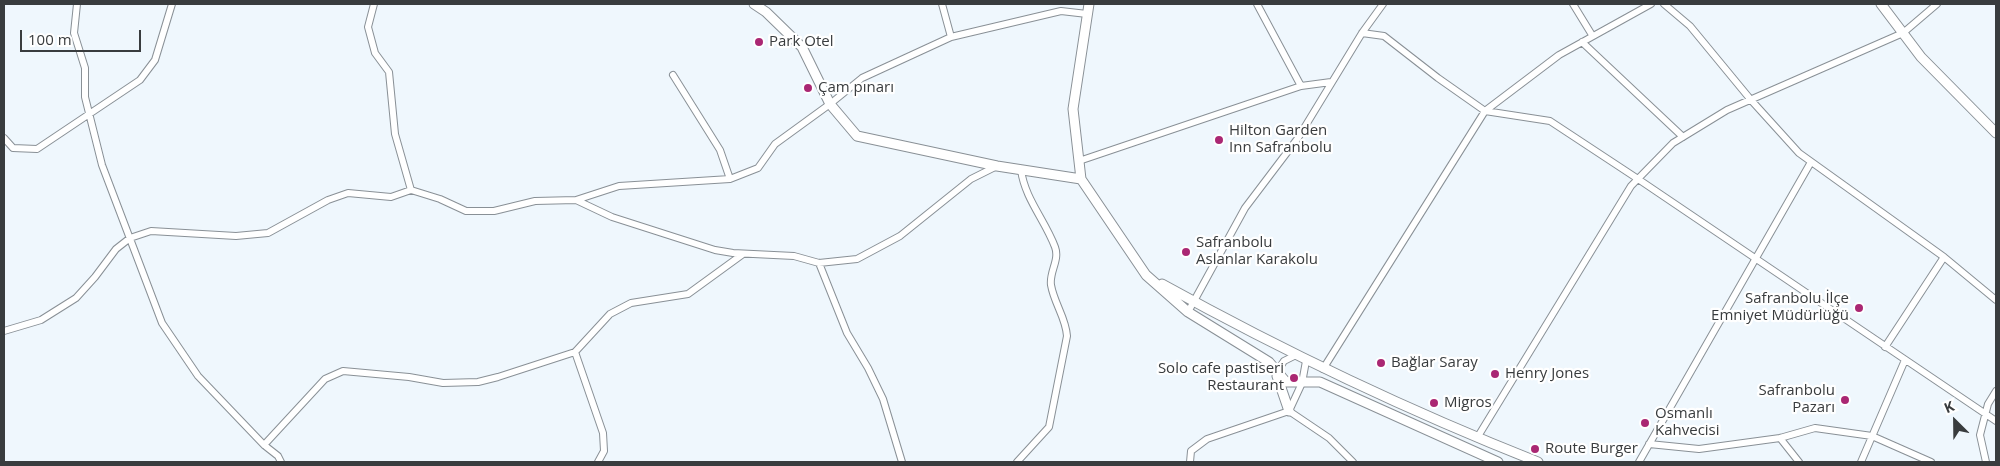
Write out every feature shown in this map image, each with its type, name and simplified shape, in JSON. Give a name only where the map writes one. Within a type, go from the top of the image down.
[{"type":"street","points":[[77,4],[74,33],[85,68],[85,97],[102,165],[162,323],[198,376],[264,445],[278,456],[281,462]]},
{"type":"street","points":[[4,138],[14,148],[37,149],[140,80],[155,60],[172,4]]},
{"type":"street","points":[[374,4],[368,26],[375,53],[389,72],[395,134],[411,190]]},
{"type":"street","points":[[754,4],[766,12],[802,47],[830,104],[857,136],[997,166],[1081,179]]},
{"type":"street","points":[[942,4],[951,37]]},
{"type":"street","points":[[1089,4],[1073,109],[1081,179],[1146,275],[1188,312],[1269,362],[1276,373],[1289,411],[1329,438],[1352,462]]},
{"type":"street","points":[[1257,4],[1300,86]]},
{"type":"street","points":[[1188,312],[1246,208],[1298,138],[1362,32],[1383,4]]},
{"type":"street","points":[[1573,4],[1592,35]]},
{"type":"street","points":[[1323,369],[1485,111],[1559,55],[1651,4]]},
{"type":"street","points":[[1664,4],[1690,26],[1751,100],[1799,153],[1944,257],[1996,300]]},
{"type":"street","points":[[1881,4],[1921,57],[1996,133]]},
{"type":"street","points":[[1477,438],[1631,186],[1673,142],[1727,110],[1903,34],[1937,4]]},
{"type":"street","points":[[4,331],[41,320],[76,298],[116,250],[130,238],[151,231],[236,236],[268,233],[328,200],[348,193],[391,197],[411,190],[466,210],[494,211],[535,201],[576,200],[619,186],[730,179],[758,168],[775,144],[862,78],[951,37],[1061,11],[1088,14]]},
{"type":"street","points":[[1362,32],[1384,36],[1438,78],[1485,111],[1550,121],[1638,178],[1756,260],[1996,421]]},
{"type":"street","points":[[1582,42],[1683,137]]},
{"type":"street","points":[[673,75],[720,150],[730,179]]},
{"type":"street","points":[[1079,161],[1300,86],[1331,82]]},
{"type":"street","points":[[1639,462],[1812,162]]},
{"type":"street","points":[[576,200],[612,217],[716,250],[794,256],[819,263],[857,259],[900,236],[971,180],[997,166]]},
{"type":"street","points":[[1017,462],[1049,427],[1067,336],[1051,286],[1056,263],[1056,248],[1029,198],[1022,180],[1021,170]]},
{"type":"street","points":[[264,445],[324,379],[343,371],[443,382],[478,382],[574,352],[610,314],[631,303],[688,294],[743,253]]},
{"type":"street","points":[[1885,346],[1944,257]]},
{"type":"street","points":[[819,263],[846,332],[868,368],[883,399],[902,462]]},
{"type":"street","points":[[1146,275],[1306,361],[1477,438],[1538,462]]},
{"type":"street","points":[[574,352],[603,433],[604,451],[598,462]]},
{"type":"street","points":[[1276,373],[1284,361],[1296,355]]},
{"type":"street","points":[[1861,462],[1905,360]]},
{"type":"street","points":[[1190,462],[1192,452],[1207,438],[1289,411],[1302,383],[1306,361]]},
{"type":"street","points":[[1276,373],[1286,382],[1320,382],[1498,462]]},
{"type":"street","points":[[1986,462],[1980,435],[1988,404],[1996,391]]},
{"type":"street","points":[[1649,444],[1699,448],[1780,438],[1815,428],[1872,436],[1918,460],[1931,462]]},
{"type":"street","points":[[1780,438],[1799,462]]},
{"type":"place","name":"Park Otel","points":[[759,42]]},
{"type":"place","name":"Çam pınarı","points":[[808,88]]},
{"type":"place","name":"Hilton Garden Inn Safranbolu","points":[[1219,140]]},
{"type":"place","name":"Safranbolu Aslanlar Karakolu","points":[[1186,252]]},
{"type":"place","name":"Safranbolu İlçe Emniyet Müdürlüğü","points":[[1859,308]]},
{"type":"place","name":"Bağlar Saray","points":[[1381,363]]},
{"type":"place","name":"Henry Jones","points":[[1495,374]]},
{"type":"place","name":"Solo cafe pastiseri Restaurant","points":[[1294,378]]},
{"type":"place","name":"Safranbolu Pazarı","points":[[1845,400]]},
{"type":"place","name":"Migros","points":[[1434,403]]},
{"type":"place","name":"Osmanlı Kahvecisi","points":[[1645,423]]},
{"type":"place","name":"Route Burger","points":[[1535,449]]}]
